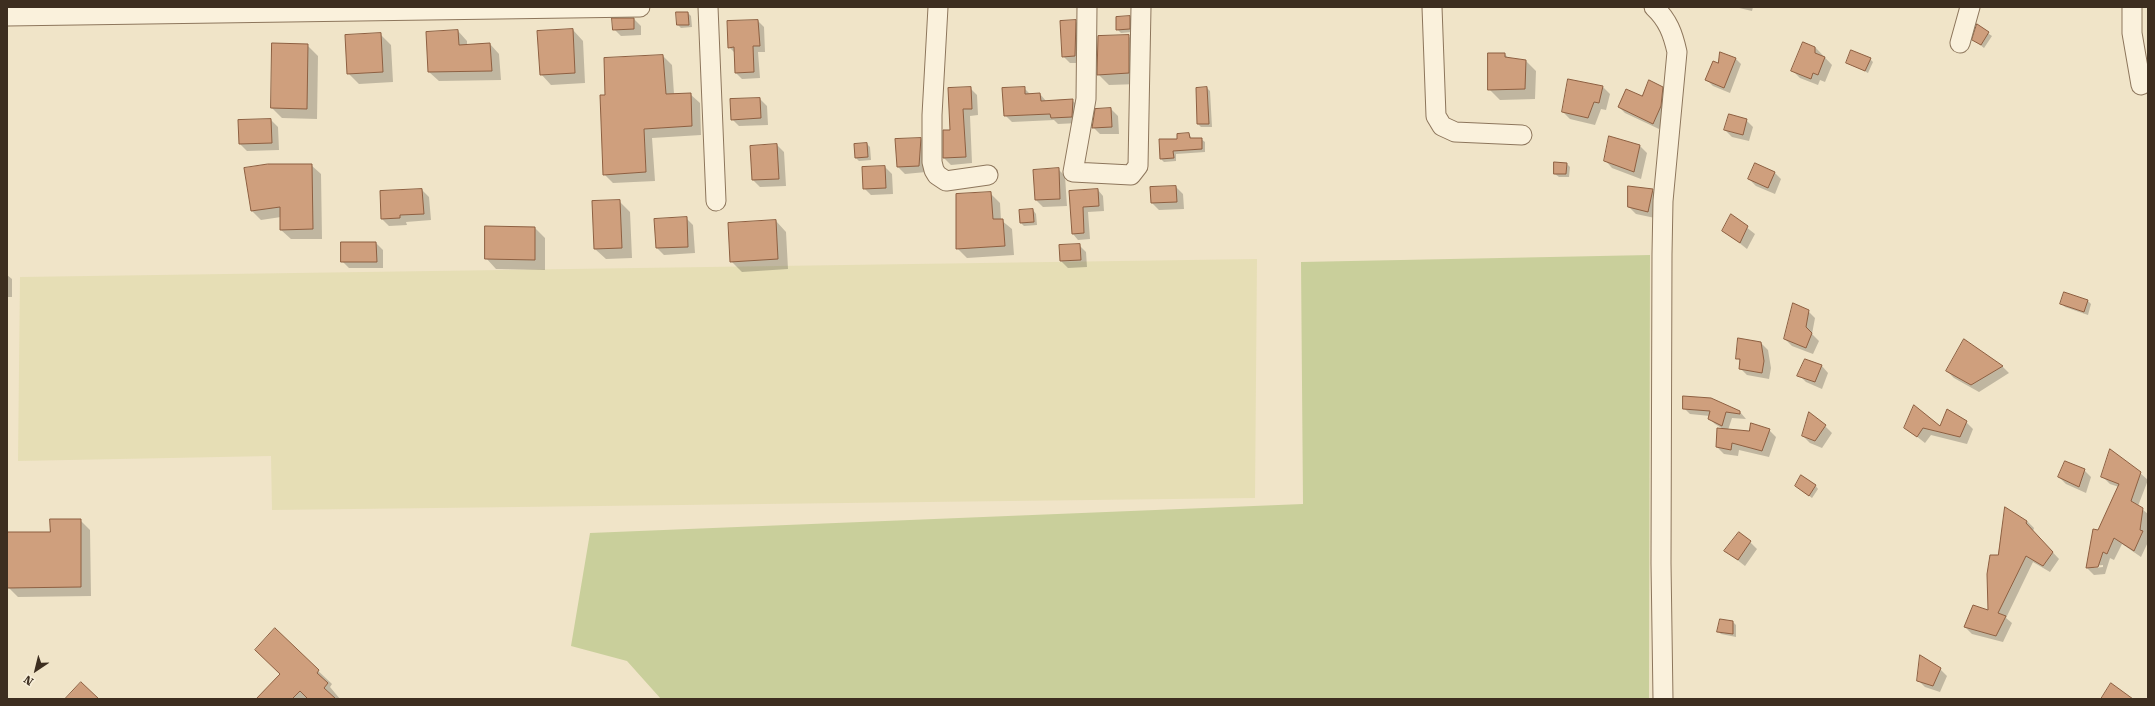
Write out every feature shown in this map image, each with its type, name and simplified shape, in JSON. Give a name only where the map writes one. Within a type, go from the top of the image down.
[{"type":"street","points":[[7,16],[640,7]]},
{"type":"street","points":[[708,7],[716,201]]},
{"type":"street","points":[[938,7],[932,115],[932,162],[934,170],[937,176],[946,181],[988,175]]},
{"type":"street","points":[[1087,7],[1086,99],[1073,172],[1131,175],[1138,166],[1141,7]]},
{"type":"street","points":[[1432,7],[1436,116],[1442,126],[1454,132],[1522,135]]},
{"type":"street","points":[[1654,7],[1665,19],[1674,36],[1677,52],[1663,201],[1661,563],[1663,699]]},
{"type":"street","points":[[1960,43],[1970,7]]},
{"type":"street","points":[[2132,7],[2132,34],[2141,85]]},
{"type":"shaded area","points":[[1257,259],[1255,498],[272,510],[271,456],[18,461],[20,277]]},
{"type":"green space","points":[[1650,255],[1649,699],[661,699],[627,661],[571,646],[590,533],[1303,504],[1301,262]]},
{"type":"building","points":[[676,12],[688,12],[689,25],[677,25]]},
{"type":"building","points":[[1130,16],[1130,29],[1116,30],[1116,17]]},
{"type":"building","points":[[612,18],[634,18],[634,29],[613,30]]},
{"type":"building","points":[[758,20],[760,46],[753,46],[754,72],[735,73],[734,47],[728,48],[727,21]]},
{"type":"building","points":[[1076,20],[1075,56],[1062,57],[1060,21]]},
{"type":"building","points":[[1977,24],[1989,32],[1981,45],[1972,40]]},
{"type":"building","points":[[573,29],[575,73],[540,75],[537,31]]},
{"type":"building","points":[[458,30],[459,45],[490,43],[492,71],[428,72],[426,32]]},
{"type":"building","points":[[381,33],[383,72],[347,74],[345,35]]},
{"type":"building","points":[[1129,35],[1129,73],[1097,75],[1098,36]]},
{"type":"building","points":[[1803,42],[1815,47],[1815,53],[1825,57],[1818,75],[1813,73],[1811,79],[1791,71]]},
{"type":"building","points":[[272,43],[308,44],[307,109],[271,108]]},
{"type":"building","points":[[1851,50],[1871,58],[1865,71],[1846,63]]},
{"type":"building","points":[[1720,52],[1736,58],[1724,88],[1705,80],[1713,61],[1718,63]]},
{"type":"building","points":[[1488,53],[1505,53],[1505,57],[1526,60],[1525,89],[1488,90]]},
{"type":"building","points":[[663,55],[666,94],[691,93],[692,126],[644,129],[646,172],[603,175],[600,95],[605,95],[604,58]]},
{"type":"building","points":[[1568,79],[1603,86],[1599,103],[1594,102],[1588,118],[1562,112]]},
{"type":"building","points":[[1649,80],[1663,87],[1661,106],[1653,124],[1618,107],[1626,89],[1642,96]]},
{"type":"building","points":[[971,87],[972,109],[963,109],[966,157],[943,158],[943,130],[950,130],[948,88]]},
{"type":"building","points":[[1025,87],[1025,94],[1040,93],[1041,101],[1073,99],[1072,117],[1051,118],[1050,114],[1004,116],[1002,88]]},
{"type":"building","points":[[1207,87],[1209,124],[1197,124],[1196,88]]},
{"type":"building","points":[[760,98],[761,118],[731,120],[730,99]]},
{"type":"building","points":[[1111,108],[1112,127],[1092,128],[1095,109]]},
{"type":"building","points":[[1729,114],[1747,119],[1743,135],[1724,130]]},
{"type":"building","points":[[271,119],[272,143],[239,144],[238,120]]},
{"type":"building","points":[[1189,133],[1190,138],[1202,138],[1202,149],[1173,151],[1174,158],[1160,159],[1159,139],[1177,139],[1177,134]]},
{"type":"building","points":[[1609,136],[1640,145],[1634,172],[1604,161]]},
{"type":"building","points":[[921,138],[919,166],[897,167],[895,139]]},
{"type":"building","points":[[867,143],[868,157],[855,158],[854,144]]},
{"type":"building","points":[[777,144],[779,179],[752,180],[750,146]]},
{"type":"building","points":[[1554,162],[1567,163],[1566,174],[1554,174]]},
{"type":"building","points":[[1755,163],[1775,172],[1768,188],[1748,179]]},
{"type":"building","points":[[268,164],[312,164],[313,229],[280,230],[280,207],[251,211],[244,168]]},
{"type":"building","points":[[885,166],[886,188],[863,189],[862,167]]},
{"type":"building","points":[[1059,168],[1060,199],[1035,200],[1033,170]]},
{"type":"building","points":[[1176,186],[1177,202],[1151,203],[1150,187]]},
{"type":"building","points":[[1628,186],[1653,189],[1648,212],[1628,207]]},
{"type":"building","points":[[422,189],[424,214],[400,215],[400,218],[381,219],[380,191]]},
{"type":"building","points":[[1098,189],[1099,206],[1083,207],[1084,233],[1072,234],[1069,191]]},
{"type":"building","points":[[991,192],[993,219],[1003,219],[1005,246],[956,249],[956,194]]},
{"type":"building","points":[[620,200],[622,248],[594,249],[592,201]]},
{"type":"building","points":[[1033,209],[1034,222],[1020,223],[1019,210]]},
{"type":"building","points":[[1731,214],[1748,226],[1740,243],[1722,231]]},
{"type":"building","points":[[687,217],[688,247],[656,248],[654,219]]},
{"type":"building","points":[[776,220],[778,259],[730,262],[728,223]]},
{"type":"building","points":[[485,226],[535,227],[535,260],[485,259]]},
{"type":"building","points":[[341,242],[376,242],[377,262],[341,262]]},
{"type":"building","points":[[1080,244],[1081,260],[1060,261],[1059,245]]},
{"type":"building","points":[[2064,292],[2088,300],[2084,312],[2060,304]]},
{"type":"building","points":[[1793,303],[1809,310],[1806,327],[1812,333],[1806,348],[1784,339]]},
{"type":"building","points":[[1738,338],[1761,342],[1764,361],[1762,373],[1739,369],[1740,359],[1736,359]]},
{"type":"building","points":[[1964,339],[2003,366],[1971,385],[1946,371]]},
{"type":"building","points":[[1805,359],[1822,365],[1815,382],[1797,376]]},
{"type":"building","points":[[1683,396],[1711,398],[1740,411],[1740,414],[1726,412],[1722,426],[1708,419],[1710,411],[1683,409]]},
{"type":"building","points":[[1914,405],[1940,426],[1947,409],[1967,421],[1960,437],[1923,428],[1917,437],[1904,428]]},
{"type":"building","points":[[1809,412],[1826,425],[1815,441],[1802,436]]},
{"type":"building","points":[[1751,423],[1770,429],[1762,451],[1732,443],[1731,450],[1716,447],[1717,428],[1749,431]]},
{"type":"building","points":[[2110,449],[2141,472],[2131,501],[2143,508],[2140,530],[2143,531],[2134,551],[2114,538],[2107,554],[2103,552],[2098,567],[2086,568],[2093,529],[2098,530],[2119,484],[2101,477]]},
{"type":"building","points":[[2065,461],[2085,469],[2079,487],[2058,477]]},
{"type":"building","points":[[1801,475],[1816,485],[1809,496],[1795,486]]},
{"type":"building","points":[[2005,507],[2027,521],[2026,523],[2053,552],[2043,566],[2026,556],[1998,613],[2006,616],[1996,636],[1964,627],[1973,605],[1988,610],[1987,574],[1990,555],[1998,555]]},
{"type":"building","points":[[50,519],[81,519],[81,587],[7,588],[7,532],[50,532]]},
{"type":"building","points":[[1739,532],[1751,541],[1738,560],[1724,551]]},
{"type":"building","points":[[1720,619],[1733,621],[1733,634],[1717,632]]},
{"type":"building","points":[[275,628],[319,670],[317,673],[328,683],[324,688],[336,699],[308,699],[300,691],[292,699],[256,699],[280,674],[255,650]]},
{"type":"building","points":[[1920,655],[1941,668],[1933,686],[1917,681]]},
{"type":"building","points":[[81,682],[99,699],[65,699]]},
{"type":"building","points":[[2111,683],[2133,699],[2101,699]]}]
